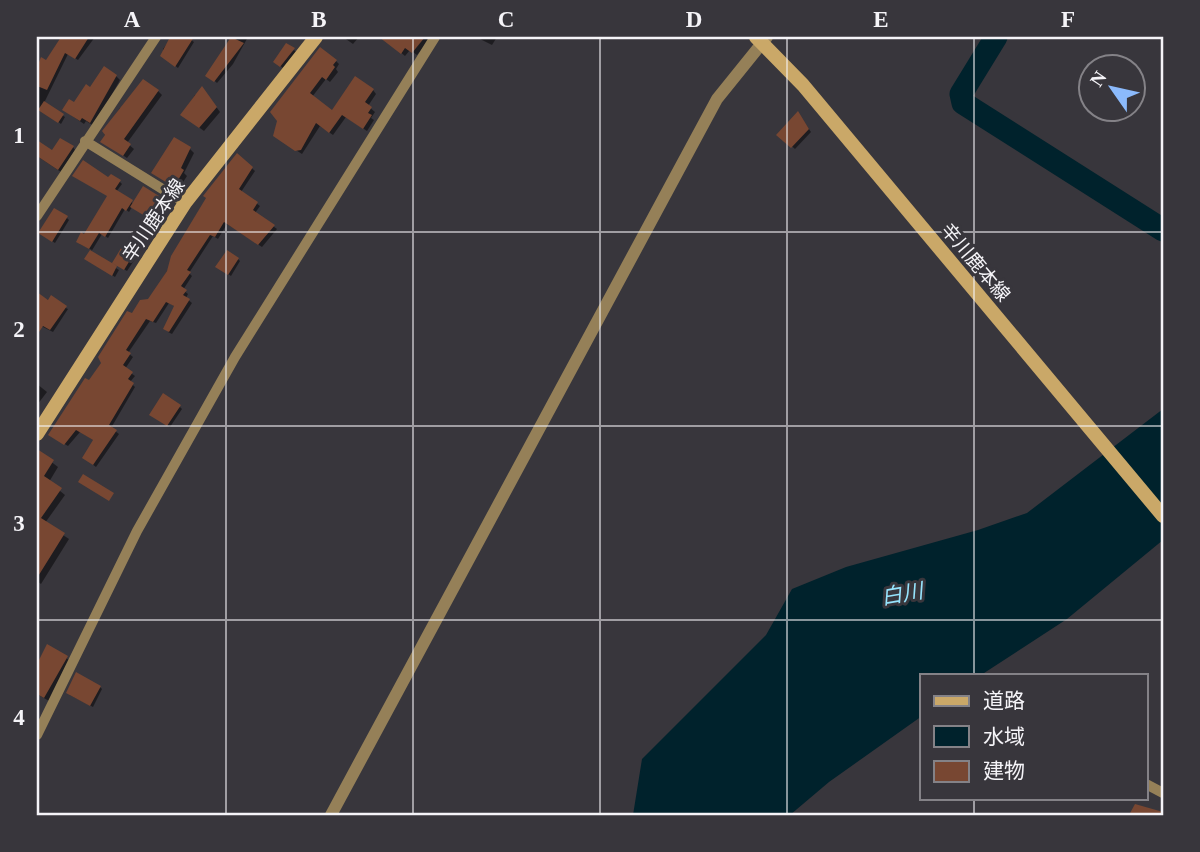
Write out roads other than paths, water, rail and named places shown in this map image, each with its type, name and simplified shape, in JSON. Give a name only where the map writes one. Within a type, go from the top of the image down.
[{"type":"main road","name":"辛川鹿本線","points":[[37,434],[185,203],[316,37]]},
{"type":"main road","name":"辛川鹿本線","points":[[762,39],[812,95],[1163,516]]},
{"type":"street","points":[[37,216],[156,37]]},
{"type":"street","points":[[37,735],[137,531],[235,357],[435,37]]},
{"type":"street","points":[[331,815],[711,111],[762,39]]},
{"type":"street","points":[[85,141],[185,203]]},
{"type":"water","name":"白川","points":[[1163,409],[1163,540],[1067,619],[983,674],[920,674],[920,717],[829,782],[790,815],[633,815],[642,759],[766,635],[792,589],[846,567],[978,530],[1027,513]]},
{"type":"waterway","points":[[996,37],[961,94],[963,103],[1163,230]]}]
